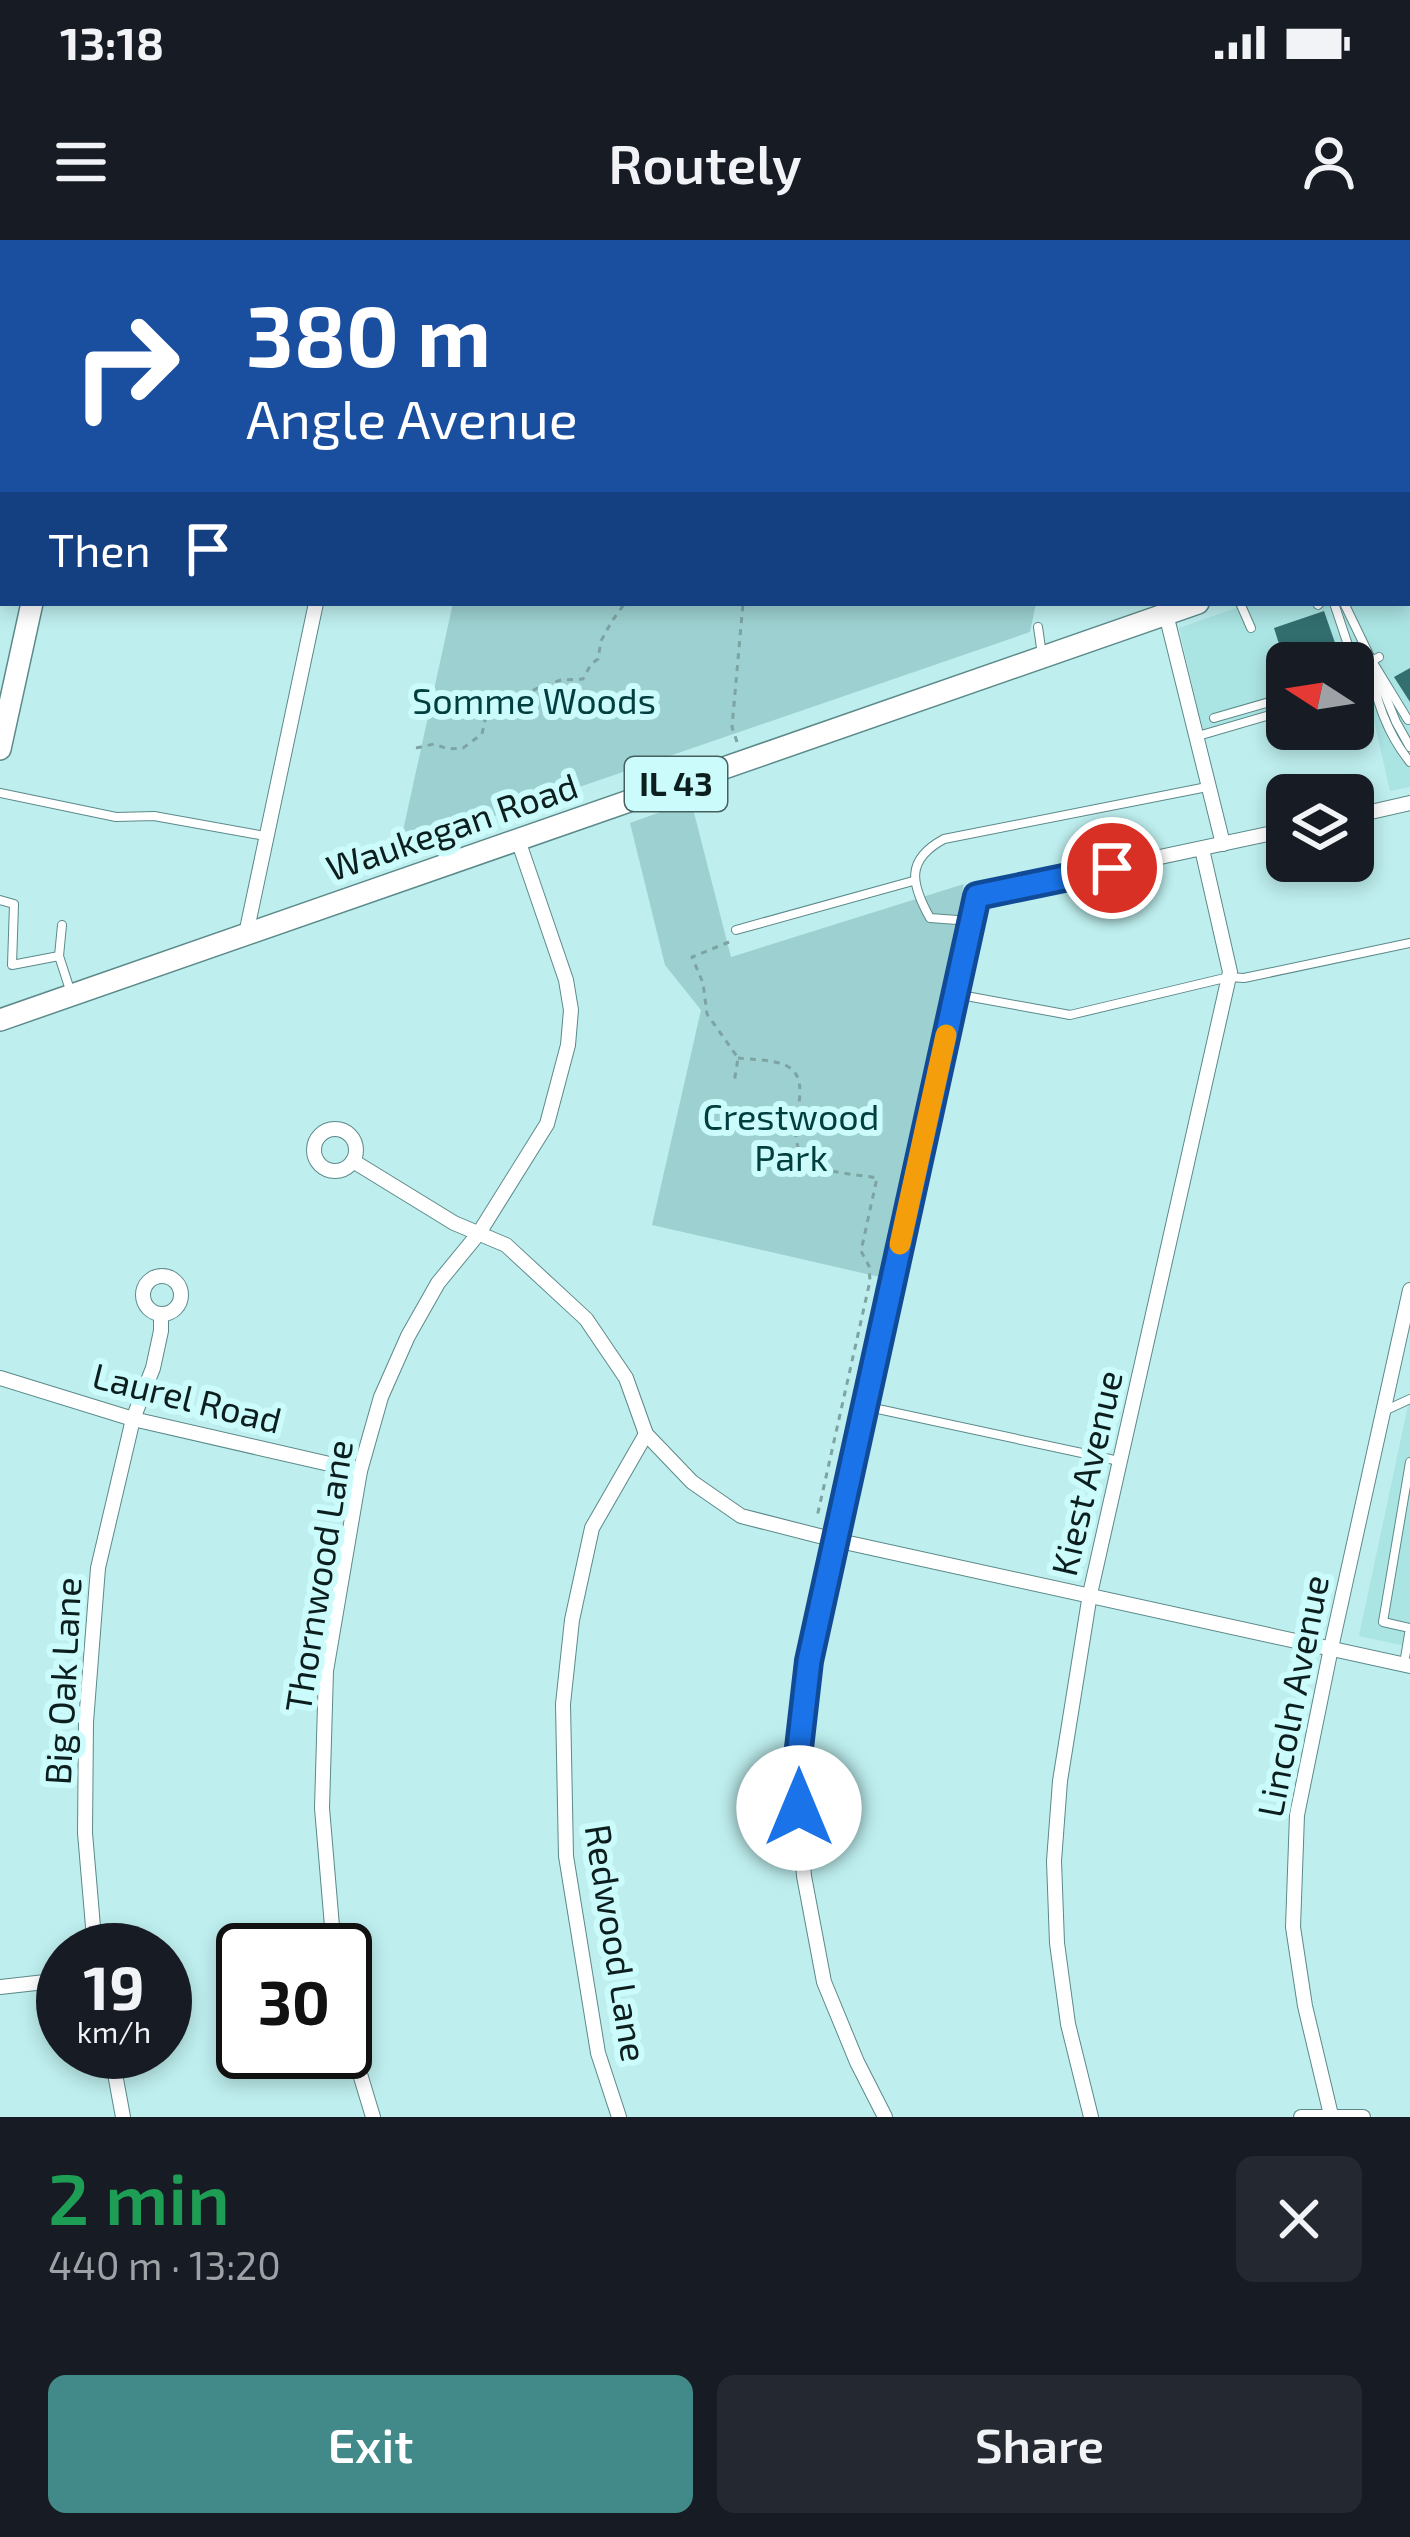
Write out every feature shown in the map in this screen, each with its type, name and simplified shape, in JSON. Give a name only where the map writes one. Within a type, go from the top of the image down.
[{"type":"main road","points":[[0,749],[31,606]]},
{"type":"main road","name":"Waukegan Road","points":[[0,1020],[1042,657],[1163,609]]},
{"type":"main road","points":[[0,999],[41,1006]]},
{"type":"street","points":[[246,934],[315,606]]},
{"type":"street","points":[[1163,609],[1222,844]]},
{"type":"street","points":[[1374,811],[1410,803]]},
{"type":"street","points":[[885,2117],[824,1982],[804,1876],[796,1774],[809,1661],[977,896],[1266,835]]},
{"type":"street","name":"Thornwood Lane","points":[[332,1923],[322,1808],[326,1671],[360,1471],[381,1397],[408,1336],[438,1283],[479,1233],[547,1124],[568,1045],[571,1010],[566,980],[518,840]]},
{"type":"street","name":"Kiest Avenue","points":[[1091,2117],[1068,2024],[1057,1943],[1054,1862],[1060,1781],[1090,1594],[1230,972],[1202,849]]},
{"type":"street","points":[[353,1161],[454,1223],[506,1245],[586,1319],[626,1378],[646,1434],[692,1482],[741,1516],[1407,1665]]},
{"type":"street","name":"Lincoln Avenue","points":[[1331,2115],[1305,2006],[1293,1927],[1297,1815],[1410,1290]]},
{"type":"street","name":"Big Oak Lane","points":[[93,1923],[85,1833],[86,1722],[98,1568],[133,1419],[153,1368],[160,1314]]},
{"type":"street","name":"Laurel Road","points":[[0,1378],[133,1419],[360,1471]]},
{"type":"street","name":"Redwood Lane","points":[[619,2117],[598,2054],[566,1856],[563,1704],[572,1620],[592,1528],[646,1434]]},
{"type":"street","points":[[0,1987],[36,1982]]},
{"type":"street","points":[[116,2079],[123,2117]]},
{"type":"street","points":[[361,2079],[373,2117]]},
{"type":"street","points":[[1301,2117],[1363,2117]]},
{"type":"lane","points":[[1241,606],[1251,628]]},
{"type":"lane","points":[[1335,606],[1347,642]]},
{"type":"lane","points":[[1346,606],[1365,642]]},
{"type":"lane","points":[[1038,627],[1042,657]]},
{"type":"lane","points":[[1374,684],[1408,719]]},
{"type":"lane","points":[[1374,687],[1410,747]]},
{"type":"lane","points":[[1374,691],[1410,762]]},
{"type":"lane","points":[[1214,718],[1266,703]]},
{"type":"lane","points":[[1196,736],[1266,716]]},
{"type":"lane","points":[[971,921],[930,918],[918,897],[913,881],[918,861],[944,839],[1208,786]]},
{"type":"lane","points":[[0,794],[116,817],[154,817],[266,836]]},
{"type":"lane","points":[[736,930],[913,881]]},
{"type":"lane","points":[[0,900],[14,904],[12,965],[59,956]]},
{"type":"lane","points":[[62,925],[59,956],[71,995]]},
{"type":"lane","points":[[955,994],[1070,1015],[1228,977],[1244,978],[1410,943]]},
{"type":"lane","points":[[1383,1412],[1410,1399]]},
{"type":"lane","points":[[864,1406],[1120,1462]]},
{"type":"lane","points":[[1407,1665],[1410,1628],[1383,1622],[1410,1462]]},
{"type":"path","points":[[416,748],[434,744],[463,748],[482,734],[486,716],[504,704],[561,680],[583,679],[623,606]]},
{"type":"path","points":[[743,606],[732,728],[744,761]]},
{"type":"path","points":[[734,1083],[738,1058],[707,1014],[703,983],[692,957],[728,943],[736,930]]},
{"type":"path","points":[[738,1058],[774,1062],[790,1067],[797,1076],[796,1145],[809,1162],[877,1178],[861,1251],[870,1281],[813,1534]]},
{"type":"shaded area","points":[[1241,606],[1410,606],[1410,787],[1390,791],[1374,720],[1374,642],[1266,642],[1266,716],[1204,736],[1179,628]]},
{"type":"shaded area","points":[[1410,1396],[1410,1647],[1359,1636]]},
{"type":"green space","name":"Somme Woods","points":[[452,606],[1035,606],[1030,632],[399,849]]},
{"type":"green space","name":"Crestwood Park","points":[[691,801],[731,957],[964,884],[880,1277],[652,1225],[701,1010],[665,965],[630,823]]},
{"type":"building","points":[[1324,611],[1335,642],[1278,642],[1274,628]]},
{"type":"building","points":[[1410,668],[1410,702],[1394,677]]},
{"type":"slow traffic","points":[[900,1244],[946,1035]]},
{"type":"route","points":[[799,1808],[796,1774],[809,1661],[977,896],[1112,868]]}]
